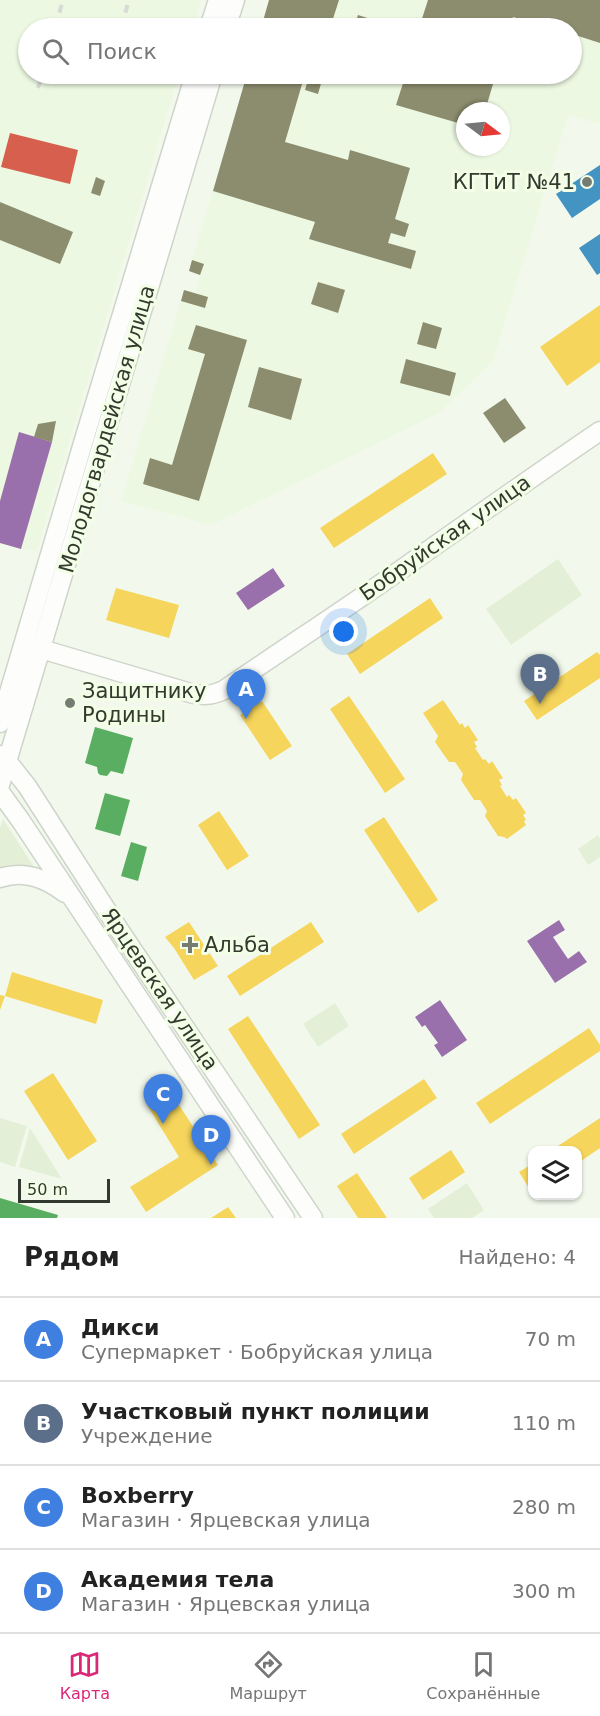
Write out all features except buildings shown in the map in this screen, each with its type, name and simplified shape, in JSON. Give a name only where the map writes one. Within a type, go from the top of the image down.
[{"type":"main road","points":[[212,18],[218,0]]},
{"type":"main road","points":[[229,18],[235,0]]},
{"type":"main road","name":"Молодогвардейская улица","points":[[0,723],[192,84]]},
{"type":"main road","name":"Молодогвардейская улица","points":[[0,785],[4,758],[42,649],[210,84]]},
{"type":"main road","name":"Бобруйская улица","points":[[24,644],[194,694],[214,695],[320,626],[600,432]]},
{"type":"main road","name":"Ярцевская улица","points":[[4,758],[31,792],[120,931],[313,1218]]},
{"type":"main road","name":"Ярцевская улица","points":[[0,792],[285,1218]]},
{"type":"main road","points":[[0,878],[22,874],[40,878],[56,886],[71,898]]},
{"type":"shaded area","points":[[0,0],[201,0],[195,18],[18,18],[18,84],[176,84],[37,551],[0,543]]},
{"type":"shaded area","points":[[269,0],[600,0],[600,124],[568,115],[493,361],[439,413],[211,525],[121,501],[184,290],[195,293],[200,275],[189,271],[244,84],[582,84],[582,18],[264,18]]},
{"type":"shaded area","points":[[558,559],[582,595],[511,645],[486,609]]},
{"type":"shaded area","points":[[3,819],[33,867],[12,866],[0,869],[0,827]]},
{"type":"shaded area","points":[[598,835],[600,857],[588,865],[578,849]]},
{"type":"shaded area","points":[[335,1003],[349,1026],[318,1047],[303,1024]]},
{"type":"shaded area","points":[[0,1118],[27,1126],[15,1167],[0,1162]]},
{"type":"shaded area","points":[[30,1128],[62,1179],[19,1167]]},
{"type":"shaded area","points":[[467,1183],[484,1210],[472,1218],[434,1218],[428,1209]]},
{"type":"railway","points":[[58,18],[63,0]]},
{"type":"railway","points":[[124,18],[129,0]]},
{"type":"railway","points":[[38,88],[39,84]]},
{"type":"place","name":"КГТиТ №41","points":[[587,182]]},
{"type":"place","name":"Защитнику Родины","points":[[70,703]]},
{"type":"place","name":"Участковый пункт полиции","points":[[540,704]]},
{"type":"place","name":"Дикси","points":[[246,719]]},
{"type":"place","name":"Альба","points":[[190,945]]},
{"type":"place","name":"Boxberry","points":[[163,1124]]},
{"type":"place","name":"Академия тела","points":[[211,1165]]}]
